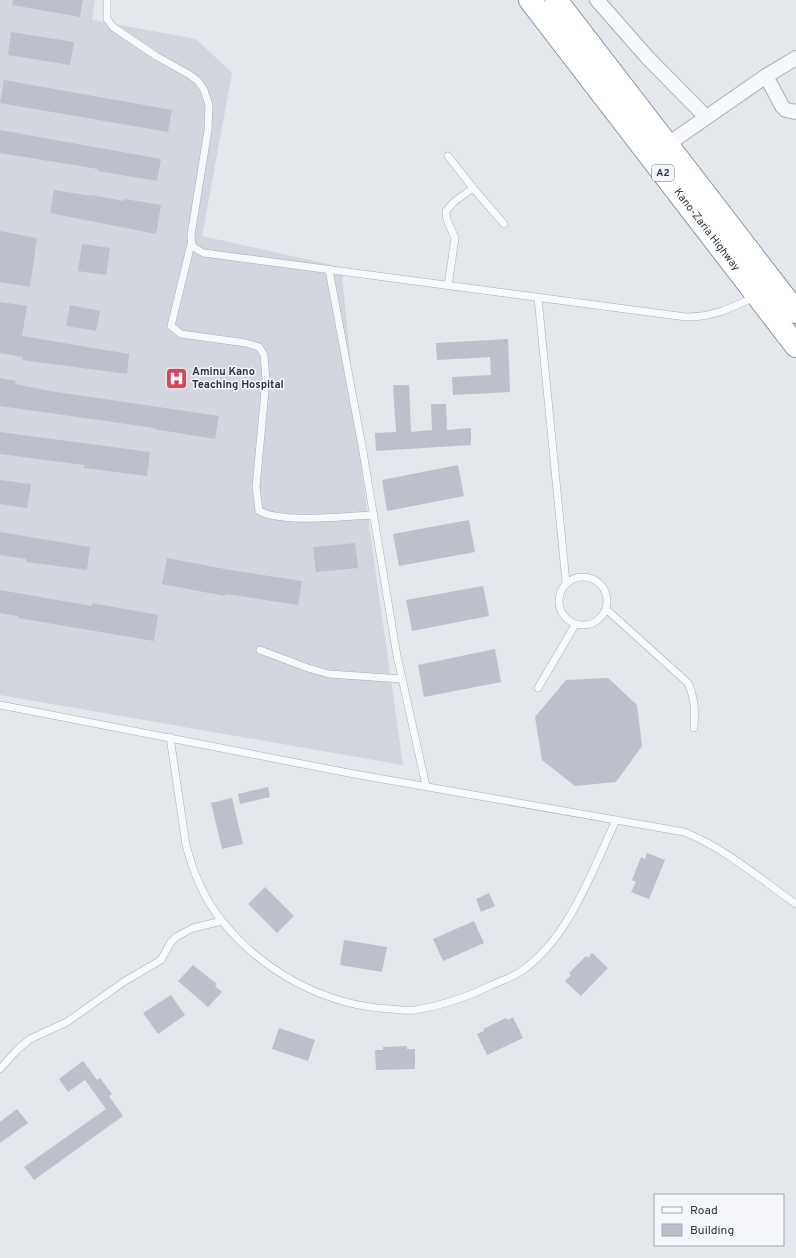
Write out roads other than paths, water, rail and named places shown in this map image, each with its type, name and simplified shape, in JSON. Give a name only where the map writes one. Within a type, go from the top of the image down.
[{"type":"highway","name":"Kano-Zaria Highway","points":[[530,0],[796,346]]},
{"type":"highway","name":"Kano-Zaria Highway","points":[[556,0],[796,312]]},
{"type":"street","points":[[597,0],[647,57],[706,117]]},
{"type":"street","points":[[668,144],[766,76],[796,58]]},
{"type":"street","points":[[766,76],[782,106],[786,110],[796,112]]},
{"type":"lane","points":[[107,0],[107,19],[113,28],[198,81],[204,90],[209,105],[208,130],[191,244],[171,326],[181,334],[246,342],[259,347],[264,355],[266,380],[256,487],[259,511],[269,516],[296,518],[374,515]]},
{"type":"lane","points":[[448,156],[504,224]]},
{"type":"lane","points":[[448,286],[455,238],[447,220],[446,211],[454,202],[473,188]]},
{"type":"lane","points":[[191,244],[194,249],[204,253],[663,315],[701,317],[720,314],[757,296]]},
{"type":"lane","points":[[329,270],[402,678],[426,786]]},
{"type":"lane","points":[[538,298],[566,582]]},
{"type":"lane","points":[[578,576],[591,577],[602,584],[607,596],[606,609],[599,620],[587,625],[575,625],[563,617],[558,605],[559,592],[566,582],[578,576]]},
{"type":"lane","points":[[606,609],[688,683],[693,694],[695,711],[694,728]]},
{"type":"lane","points":[[538,688],[575,625]]},
{"type":"lane","points":[[260,650],[308,668],[329,674],[402,678]]},
{"type":"lane","points":[[0,705],[354,774],[684,832],[698,838],[726,855],[796,904]]},
{"type":"lane","points":[[170,737],[186,845],[198,881],[222,921],[258,956],[280,974],[309,990],[353,1005],[374,1008],[414,1010],[444,1004],[475,993],[520,972],[546,949],[576,907],[616,820]]},
{"type":"lane","points":[[0,1069],[17,1050],[30,1039],[67,1022],[120,984],[161,960],[171,942],[176,937],[193,928],[222,921]]},
{"type":"place","name":"Aminu Kano Teaching Hospital","points":[[176,378]]}]
